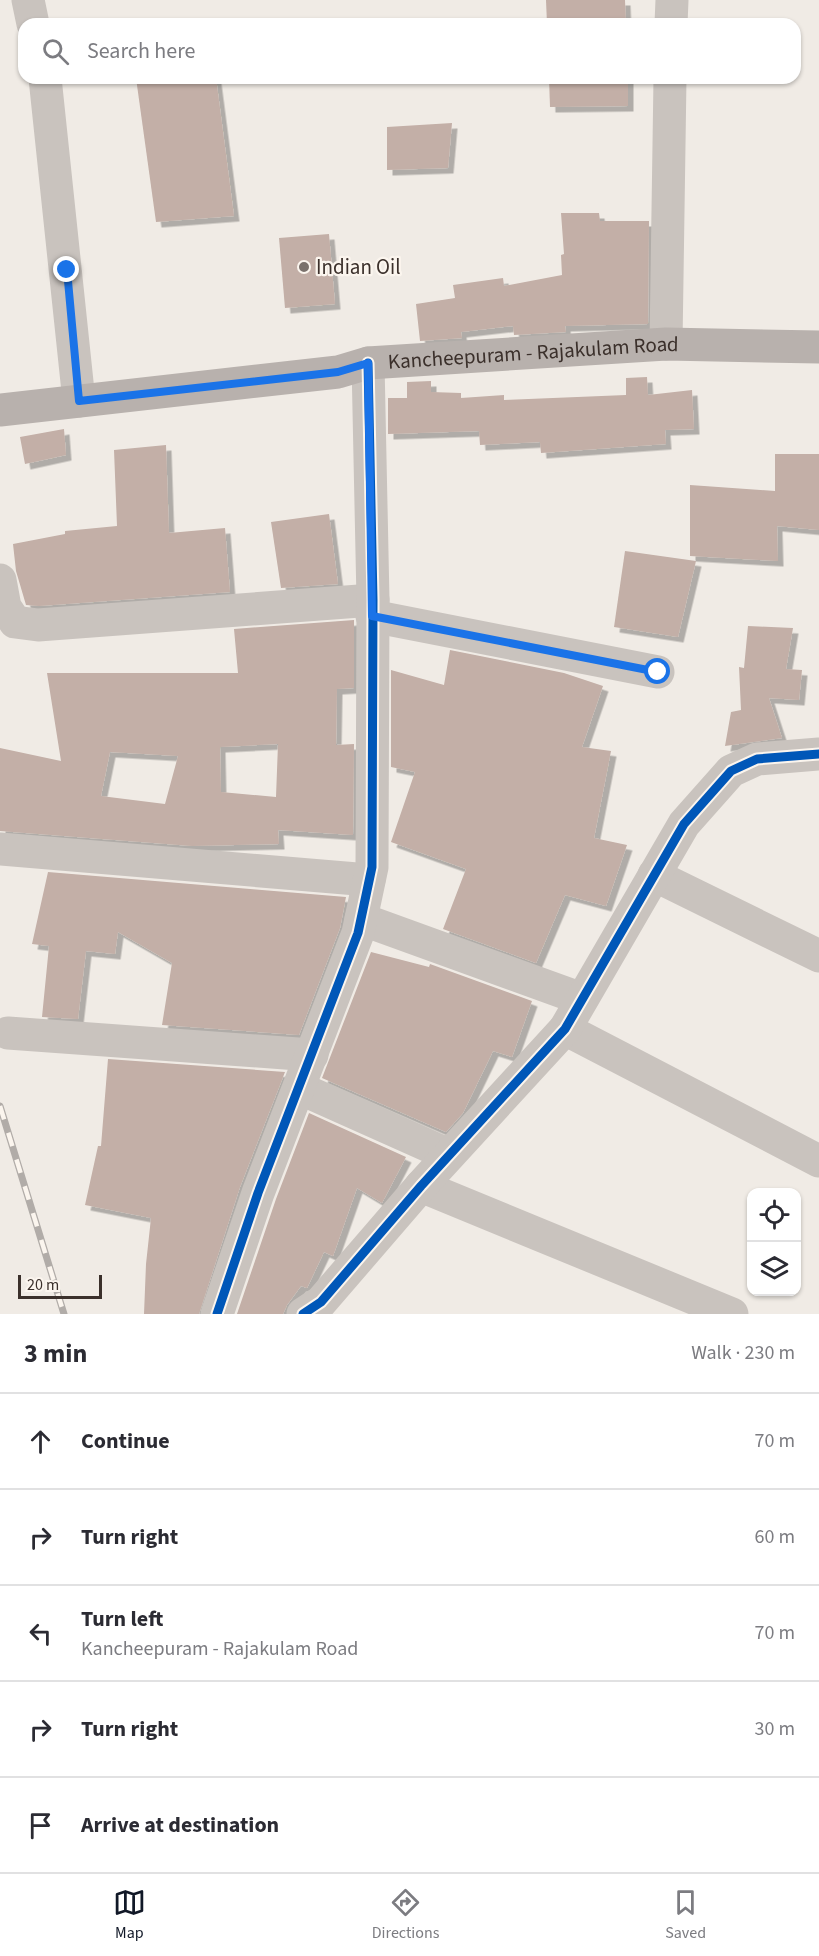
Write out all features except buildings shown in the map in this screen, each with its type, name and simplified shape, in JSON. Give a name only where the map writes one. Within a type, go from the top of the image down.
[{"type":"main road","name":"Kancheepuram - Rajakulam Road","points":[[0,410],[338,372],[368,363],[666,344],[819,347]]},
{"type":"street","points":[[28,0],[32,18]]},
{"type":"street","points":[[671,18],[672,0]]},
{"type":"street","points":[[46,84],[79,401]]},
{"type":"street","points":[[666,344],[670,84]]},
{"type":"street","points":[[217,1314],[258,1193],[358,933],[372,867],[373,608],[368,363]]},
{"type":"street","points":[[0,580],[4,608],[15,622],[38,624],[373,608],[658,672]]},
{"type":"street","points":[[303,1314],[321,1302],[421,1186],[565,1029],[684,824],[730,771],[757,759],[819,754]]},
{"type":"street","points":[[0,849],[369,880]]},
{"type":"street","points":[[654,875],[819,956]]},
{"type":"street","points":[[361,919],[582,999]]},
{"type":"street","points":[[565,1029],[819,1161]]},
{"type":"street","points":[[8,1033],[312,1056]]},
{"type":"street","points":[[298,1088],[449,1155]]},
{"type":"street","points":[[421,1186],[732,1314]]},
{"type":"railway","points":[[0,1106],[64,1314]]},
{"type":"cycle path","points":[[217,1314],[258,1193],[358,933],[372,867],[373,600],[368,363]]},
{"type":"cycle path","points":[[303,1314],[321,1302],[421,1186],[565,1029],[684,824],[731,771],[757,759],[819,754]]},
{"type":"place","name":"Indian Oil","points":[[304,267]]},
{"type":"route","points":[[67,270],[79,401],[338,372],[368,363],[372,616],[658,672]]}]
